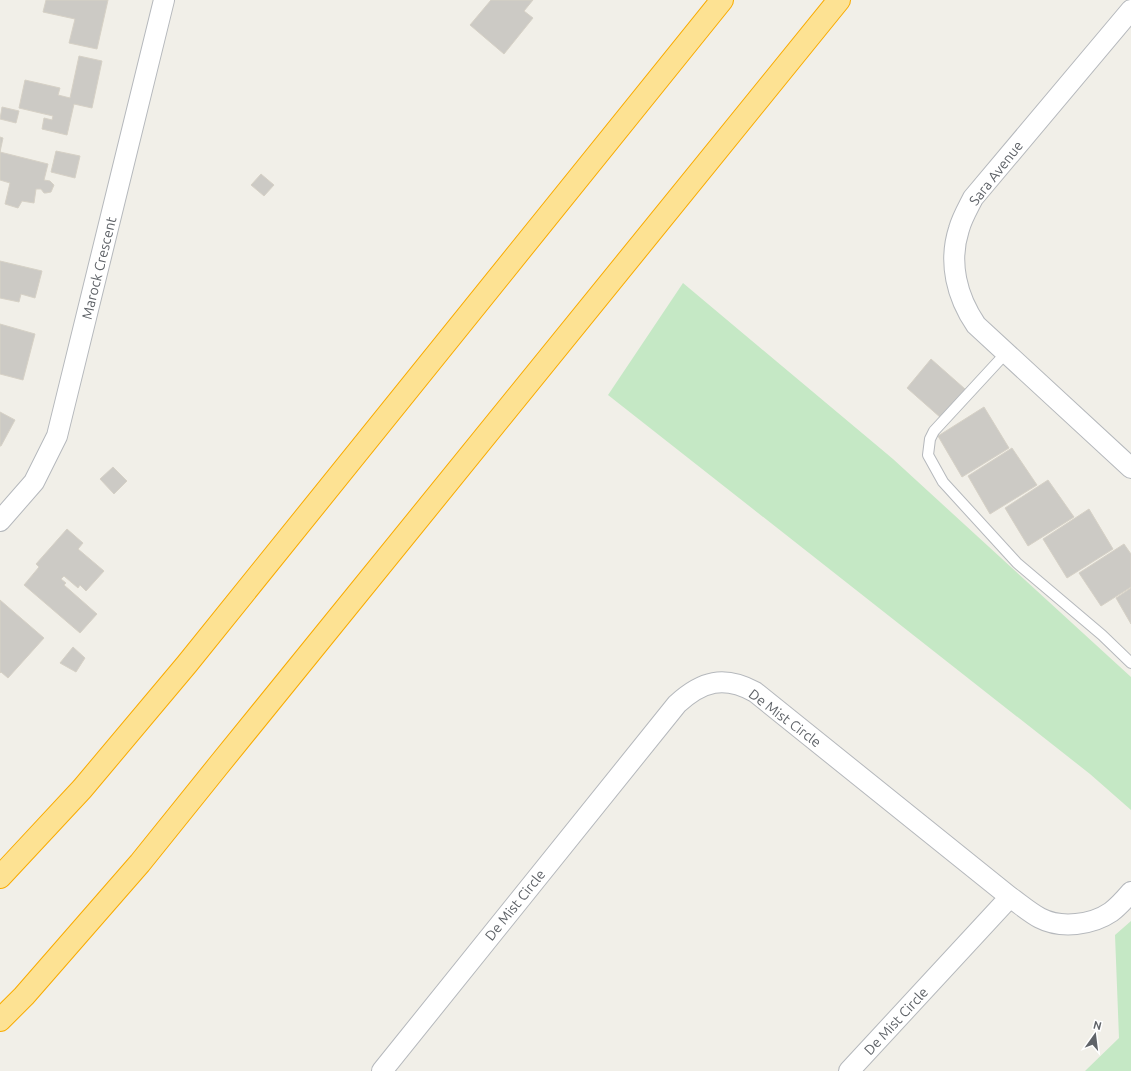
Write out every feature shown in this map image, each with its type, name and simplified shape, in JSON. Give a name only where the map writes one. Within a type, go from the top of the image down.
[{"type":"highway","points":[[0,877],[82,789],[187,664],[722,0]]},
{"type":"highway","points":[[0,1020],[24,996],[140,863],[839,0]]},
{"type":"street","name":"Marock Crescent","points":[[0,522],[34,482],[57,436],[164,0]]},
{"type":"street","name":"Sara Avenue","points":[[1131,10],[973,198],[959,229],[954,249],[954,274],[968,314],[976,325],[1131,468]]},
{"type":"street","name":"De Mist Circle","points":[[382,1071],[677,704],[689,693],[706,684],[721,682],[729,682],[746,687],[755,692],[1010,897],[849,1071]]},
{"type":"street","points":[[1010,897],[1041,918],[1050,922],[1075,924],[1097,919],[1110,912],[1121,904],[1131,892]]},
{"type":"lane","points":[[1006,353],[934,431],[928,446],[928,454],[931,462],[943,482],[1017,563],[1102,635],[1131,663]]},
{"type":"green space","points":[[683,283],[893,459],[1131,677],[1131,810],[1090,774],[608,395]]},
{"type":"green space","points":[[1131,921],[1131,1071],[1085,1071],[1119,1038],[1115,935]]},
{"type":"building","points":[[46,0],[108,0],[97,49],[69,43],[75,19],[43,12]]},
{"type":"building","points":[[491,0],[533,0],[524,11],[533,18],[504,54],[470,25]]},
{"type":"building","points":[[79,56],[102,61],[92,108],[74,104],[67,135],[42,129],[44,118],[52,120],[53,116],[19,108],[25,80],[60,88],[58,95],[70,98]]},
{"type":"building","points":[[2,107],[19,111],[16,123],[0,119]]},
{"type":"building","points":[[0,137],[3,138],[0,152]]},
{"type":"building","points":[[56,151],[80,156],[75,178],[51,172]]},
{"type":"building","points":[[0,152],[48,164],[44,180],[50,181],[54,185],[51,192],[44,193],[41,189],[36,189],[34,203],[22,201],[18,208],[5,204],[10,183],[0,180]]},
{"type":"building","points":[[261,174],[274,185],[264,196],[251,185]]},
{"type":"building","points":[[0,261],[42,271],[35,298],[21,294],[19,302],[0,298]]},
{"type":"building","points":[[0,324],[35,334],[23,380],[0,374]]},
{"type":"building","points":[[931,359],[965,389],[941,418],[907,388]]},
{"type":"building","points":[[984,407],[1009,448],[962,477],[938,436]]},
{"type":"building","points":[[0,412],[15,420],[1,446],[0,446]]},
{"type":"building","points":[[1012,448],[1037,485],[990,514],[968,476]]},
{"type":"building","points":[[113,467],[127,481],[114,494],[100,479]]},
{"type":"building","points":[[1048,480],[1074,517],[1028,546],[1005,508]]},
{"type":"building","points":[[1089,509],[1113,549],[1067,578],[1043,539]]},
{"type":"building","points":[[67,529],[83,543],[78,549],[104,571],[86,591],[80,585],[78,588],[64,576],[61,579],[66,583],[64,585],[97,614],[80,633],[24,585],[39,567],[36,564]]},
{"type":"building","points":[[1124,544],[1131,554],[1131,587],[1101,606],[1079,573]]},
{"type":"building","points":[[1131,588],[1131,624],[1116,598]]},
{"type":"building","points":[[0,600],[44,638],[8,678],[1,672],[0,673]]},
{"type":"building","points":[[73,647],[85,658],[76,672],[60,663]]}]
